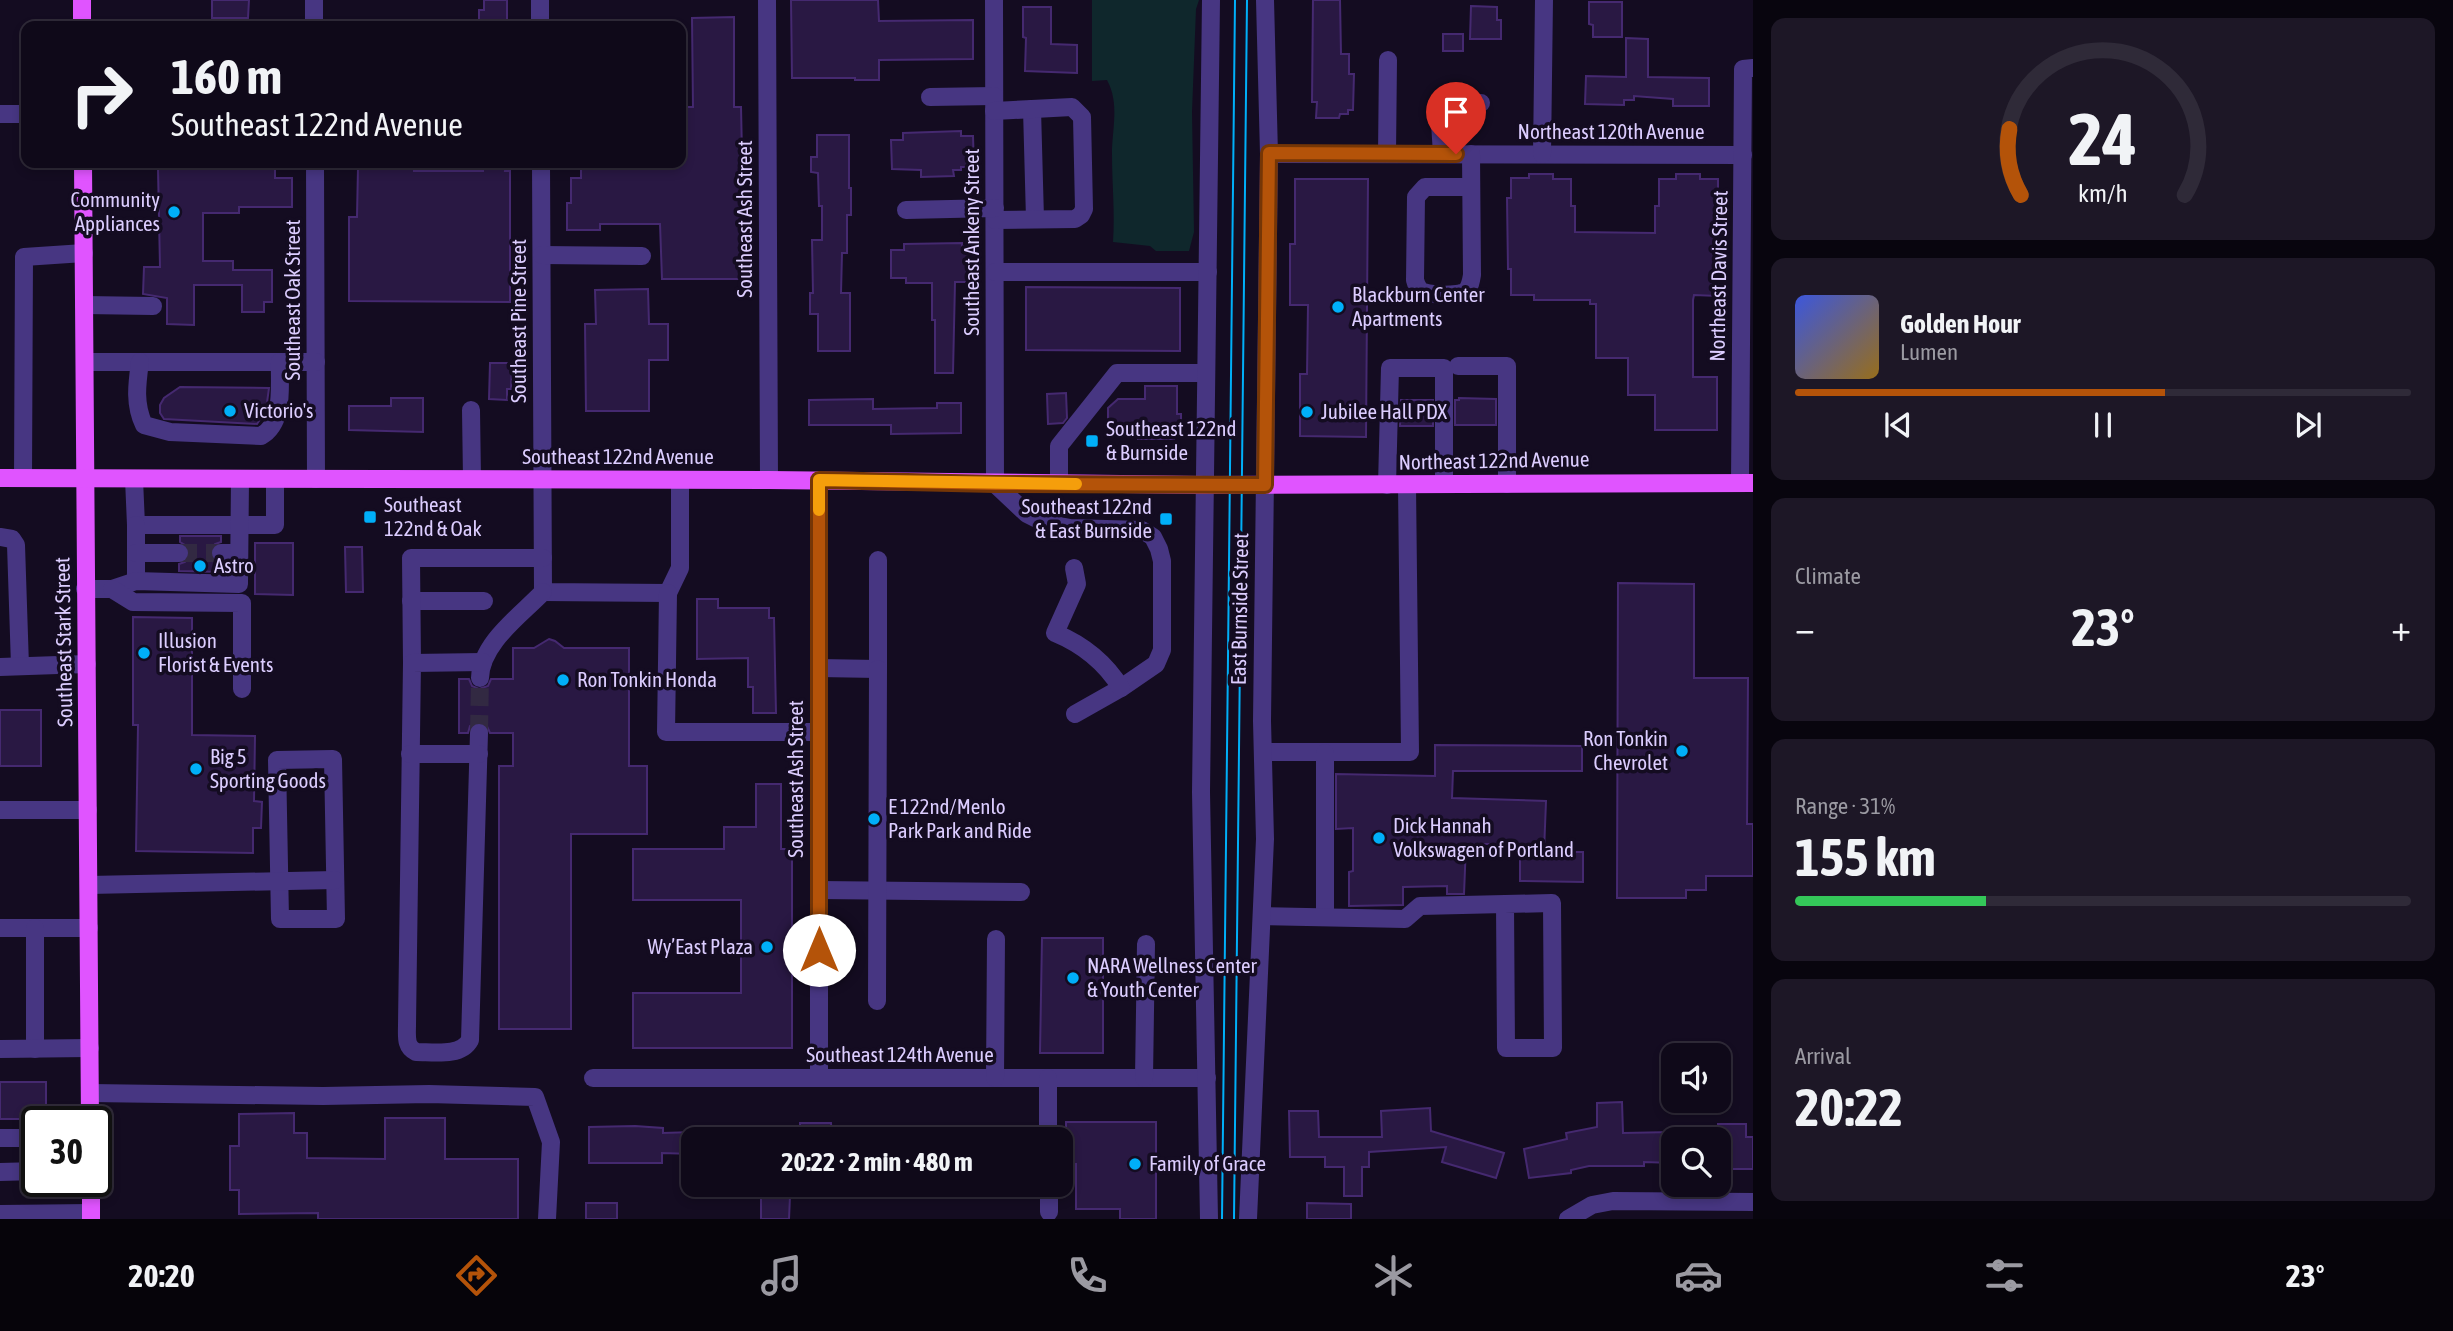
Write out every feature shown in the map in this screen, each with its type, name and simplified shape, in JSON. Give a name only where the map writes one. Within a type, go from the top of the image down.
[{"type":"main road","points":[[82,0],[82,21]]},
{"type":"main road","name":"Southeast Stark Street","points":[[83,168],[90,1106]]},
{"type":"main road","name":"Southeast 122nd Avenue","points":[[0,478],[819,480],[1235,485]]},
{"type":"main road","name":"Northeast 122nd Avenue","points":[[1235,485],[1747,483]]},
{"type":"main road","points":[[91,1197],[91,1216]]},
{"type":"street","points":[[314,0],[314,21]]},
{"type":"street","points":[[540,0],[540,21]]},
{"type":"street","name":"Southeast Ash Street","points":[[766,0],[769,480]]},
{"type":"street","name":"Southeast Ankeny Street","points":[[994,0],[995,484]]},
{"type":"street","name":"East Burnside Street","points":[[1209,1219],[1201,792],[1211,0]]},
{"type":"street","name":"East Burnside Street","points":[[1248,1219],[1265,839],[1262,752],[1269,153],[1265,0]]},
{"type":"street","points":[[1542,154],[1544,0]]},
{"type":"street","points":[[1387,154],[1388,60]]},
{"type":"street","name":"Northeast Davis Street","points":[[1747,483],[1743,155],[1748,69]]},
{"type":"street","points":[[906,210],[995,214],[1035,219],[1075,219],[1084,209],[1082,117],[1072,107],[1032,109],[930,97]]},
{"type":"street","points":[[1442,154],[1440,123],[1447,105],[1481,103]]},
{"type":"street","points":[[1032,109],[1035,219]]},
{"type":"street","points":[[0,114],[21,114]]},
{"type":"street","name":"Northeast 120th Avenue","points":[[1269,153],[1743,155]]},
{"type":"street","points":[[1471,154],[1471,187],[1471,283],[1467,290],[1461,293],[1428,295],[1417,287],[1415,279],[1416,197],[1425,187],[1471,187]]},
{"type":"street","name":"Southeast Oak Street","points":[[315,168],[316,479]]},
{"type":"street","name":"Southeast Pine Street","points":[[541,168],[542,592]]},
{"type":"street","points":[[23,478],[24,257],[84,253]]},
{"type":"street","points":[[541,255],[642,256]]},
{"type":"street","points":[[995,272],[1208,272]]},
{"type":"street","points":[[85,305],[153,306]]},
{"type":"street","points":[[85,362],[316,362]]},
{"type":"street","points":[[140,362],[136,387],[138,412],[144,425],[170,432],[261,436],[270,431],[278,412],[280,362]]},
{"type":"street","points":[[1458,366],[1507,366],[1507,484]]},
{"type":"street","points":[[1387,485],[1390,368],[1444,368],[1444,484]]},
{"type":"street","points":[[1059,484],[1059,446],[1117,373],[1206,373]]},
{"type":"street","points":[[471,410],[472,479]]},
{"type":"street","points":[[134,478],[136,581]]},
{"type":"street","points":[[85,589],[112,589],[136,581],[239,584],[230,553],[240,526],[240,478]]},
{"type":"street","points":[[136,525],[275,525],[275,479]]},
{"type":"street","points":[[680,480],[680,568],[668,593],[666,732],[819,732]]},
{"type":"street","name":"Southeast Ash Street","points":[[819,480],[819,1077]]},
{"type":"street","points":[[995,484],[1027,514],[1045,523],[1070,528],[1142,530],[1153,537],[1162,561],[1162,650],[1156,664],[1075,714]]},
{"type":"street","points":[[1262,752],[1410,752],[1407,485]]},
{"type":"street","points":[[0,537],[12,539],[16,545],[20,666]]},
{"type":"street","points":[[136,553],[179,553]]},
{"type":"street","points":[[479,733],[470,1040],[463,1049],[453,1052],[416,1052],[411,1050],[407,1043],[411,558],[542,558]]},
{"type":"street","points":[[877,1001],[878,560]]},
{"type":"street","points":[[1074,568],[1077,584],[1055,633],[1070,639],[1101,661],[1121,688]]},
{"type":"street","points":[[112,589],[133,602],[242,603],[242,689]]},
{"type":"street","points":[[412,663],[481,670],[493,643],[542,592],[668,593]]},
{"type":"street","points":[[411,601],[484,601]]},
{"type":"street","points":[[0,667],[87,664]]},
{"type":"street","points":[[819,668],[878,669]]},
{"type":"street","points":[[1325,753],[1325,917]]},
{"type":"street","points":[[410,754],[479,754]]},
{"type":"street","points":[[334,759],[336,919],[280,919],[279,881],[277,760],[334,759]]},
{"type":"street","points":[[0,810],[88,810]]},
{"type":"street","points":[[89,885],[335,880]]},
{"type":"street","points":[[819,891],[1021,892]]},
{"type":"street","points":[[1263,916],[1405,919],[1420,906],[1505,904],[1552,903],[1553,1048],[1506,1048],[1505,904]]},
{"type":"street","points":[[0,928],[89,928]]},
{"type":"street","points":[[34,928],[34,1049]]},
{"type":"street","points":[[995,1078],[996,939]]},
{"type":"street","points":[[1144,1078],[1146,943]]},
{"type":"street","points":[[0,1049],[90,1048]]},
{"type":"street","name":"Southeast 124th Avenue","points":[[593,1078],[1207,1078]]},
{"type":"street","points":[[1048,1078],[1048,1127]]},
{"type":"street","points":[[90,1093],[535,1097],[551,1142],[547,1219]]},
{"type":"street","points":[[0,1138],[21,1138]]},
{"type":"street","points":[[0,1172],[21,1171]]},
{"type":"street","points":[[1049,1197],[1049,1212]]},
{"type":"street","points":[[1568,1219],[1592,1205],[1613,1201],[1753,1202]]},
{"type":"street","points":[[0,1214],[91,1216]]},
{"type":"green space","points":[[1092,0],[1199,0],[1196,9],[1192,112],[1194,232],[1189,251],[1156,251],[1150,246],[1113,242],[1114,107],[1107,80],[1092,81]]},
{"type":"building","points":[[212,0],[249,0],[248,18],[212,18]]},
{"type":"building","points":[[484,0],[507,0],[507,21],[479,21],[479,10],[484,10]]},
{"type":"building","points":[[791,0],[878,0],[879,21],[973,20],[973,59],[879,60],[879,80],[792,78]]},
{"type":"building","points":[[1313,0],[1340,0],[1341,54],[1349,54],[1349,74],[1354,74],[1353,110],[1348,110],[1348,114],[1340,114],[1339,118],[1316,118],[1317,102],[1312,102]]},
{"type":"building","points":[[1589,2],[1622,2],[1622,37],[1593,37],[1593,25],[1589,24]]},
{"type":"building","points":[[1471,6],[1497,7],[1497,20],[1501,20],[1501,39],[1470,39]]},
{"type":"building","points":[[1023,7],[1051,7],[1051,44],[1077,45],[1077,73],[1025,71]]},
{"type":"building","points":[[734,17],[734,107],[741,107],[742,154],[745,154],[744,279],[662,279],[660,224],[600,224],[600,230],[567,230],[571,178],[581,178],[581,168],[686,168],[686,107],[693,107],[692,18]]},
{"type":"building","points":[[1443,34],[1463,34],[1463,51],[1443,51]]},
{"type":"building","points":[[1626,38],[1648,39],[1648,77],[1709,78],[1709,106],[1673,106],[1673,99],[1634,96],[1634,100],[1624,100],[1624,105],[1585,104],[1586,76],[1626,77]]},
{"type":"building","points":[[961,131],[961,136],[973,136],[974,167],[953,170],[954,176],[921,177],[921,170],[892,169],[891,140],[903,140],[903,133]]},
{"type":"building","points":[[817,135],[849,135],[851,215],[847,215],[847,253],[842,253],[841,293],[850,293],[850,351],[818,351],[818,314],[810,314],[810,293],[813,293],[812,240],[822,240],[818,173],[811,172],[811,157],[817,157]]},
{"type":"building","points":[[275,168],[275,178],[292,178],[292,207],[239,207],[239,213],[203,213],[203,261],[233,261],[233,270],[272,270],[272,302],[264,302],[264,312],[242,312],[242,285],[194,285],[194,325],[167,324],[167,298],[143,294],[144,267],[160,267],[158,169]]},
{"type":"building","points":[[358,168],[483,171],[483,168],[505,168],[505,171],[510,171],[510,302],[349,301],[349,217],[357,217]]},
{"type":"building","points":[[1529,174],[1553,174],[1553,179],[1571,179],[1575,232],[1655,233],[1659,179],[1676,179],[1676,174],[1700,174],[1700,179],[1718,179],[1718,199],[1722,199],[1723,241],[1722,269],[1718,269],[1718,296],[1694,295],[1693,300],[1693,377],[1717,377],[1717,430],[1655,430],[1655,395],[1628,395],[1628,358],[1596,358],[1596,304],[1590,304],[1590,300],[1534,300],[1534,295],[1511,295],[1507,198],[1511,198],[1511,178],[1529,178]]},
{"type":"building","name":"Blackburn Center Apartments","points":[[1295,179],[1368,179],[1366,437],[1300,436],[1300,374],[1307,374],[1308,305],[1290,305],[1290,244],[1295,244]]},
{"type":"building","points":[[962,243],[962,246],[974,246],[974,282],[955,282],[953,373],[935,373],[932,283],[906,283],[906,278],[891,278],[891,250],[904,250],[904,244]]},
{"type":"building","points":[[1026,287],[1180,288],[1180,351],[1026,350]]},
{"type":"building","points":[[648,289],[649,324],[668,324],[668,360],[649,360],[649,411],[586,411],[585,324],[596,324],[595,290]]},
{"type":"building","points":[[490,363],[512,363],[511,389],[507,389],[507,400],[489,399]]},
{"type":"building","points":[[1145,386],[1177,386],[1177,414],[1181,414],[1181,432],[1174,439],[1138,439],[1138,434],[1108,435],[1108,408],[1118,399],[1145,399]]},
{"type":"building","points":[[180,387],[269,388],[266,410],[257,424],[164,419],[160,413],[160,405],[164,398]]},
{"type":"building","points":[[1066,393],[1067,418],[1063,423],[1048,424],[1047,394]]},
{"type":"building","points":[[391,398],[423,398],[423,432],[349,430],[349,406],[391,406]]},
{"type":"building","points":[[873,399],[873,409],[937,408],[937,403],[961,403],[961,433],[891,434],[891,425],[809,425],[809,400]]},
{"type":"building","points":[[1496,399],[1496,425],[1455,425],[1455,400]]},
{"type":"building","points":[[1401,400],[1433,400],[1433,426],[1400,426]]},
{"type":"building","points":[[180,536],[221,536],[221,542],[215,544],[210,552],[212,559],[221,564],[221,572],[179,571],[179,564],[185,562],[190,554],[188,547],[180,542]]},
{"type":"building","points":[[255,543],[293,543],[293,595],[255,594]]},
{"type":"building","points":[[345,547],[362,547],[363,592],[346,592]]},
{"type":"building","name":"Ron Tonkin Chevrolet","points":[[1618,583],[1694,584],[1694,678],[1748,678],[1747,824],[1753,824],[1753,876],[1706,876],[1706,890],[1686,890],[1686,898],[1617,898]]},
{"type":"building","points":[[697,599],[718,599],[718,608],[769,608],[769,618],[774,618],[776,713],[753,713],[753,687],[748,687],[748,658],[697,659]]},
{"type":"building","name":"Big 5 Sporting Goods","points":[[133,617],[192,618],[192,735],[255,736],[254,801],[262,802],[261,828],[253,828],[253,853],[136,851],[138,725],[133,725]]},
{"type":"building","points":[[549,639],[564,648],[629,648],[629,766],[647,766],[647,834],[571,834],[571,1029],[499,1029],[499,766],[513,766],[513,733],[490,733],[486,724],[479,722],[470,726],[468,733],[459,733],[459,679],[469,679],[472,686],[479,689],[488,686],[491,679],[513,679],[513,648],[534,648]]},
{"type":"building","points":[[0,710],[41,710],[41,766],[0,766]]},
{"type":"building","points":[[1435,745],[1582,746],[1582,771],[1453,771],[1452,798],[1546,801],[1544,852],[1583,852],[1583,882],[1520,881],[1520,844],[1466,844],[1464,894],[1447,894],[1447,886],[1403,887],[1403,905],[1349,906],[1349,872],[1353,871],[1353,828],[1336,829],[1336,774],[1435,776]]},
{"type":"building","name":"Wy’East Plaza","points":[[756,784],[781,784],[781,849],[792,849],[792,1048],[633,1048],[633,993],[741,993],[741,900],[633,900],[633,849],[724,849],[724,827],[756,827]]},
{"type":"building","name":"NARA Wellness Center & Youth Center","points":[[1042,938],[1103,938],[1103,1053],[1040,1053]]},
{"type":"building","points":[[0,1082],[46,1082],[46,1106],[21,1106],[21,1119],[0,1119]]},
{"type":"building","points":[[1622,1102],[1623,1133],[1661,1132],[1661,1163],[1644,1162],[1644,1166],[1589,1166],[1571,1170],[1571,1173],[1529,1178],[1524,1149],[1567,1139],[1566,1133],[1597,1127],[1597,1103]]},
{"type":"building","points":[[1430,1108],[1431,1131],[1504,1153],[1496,1178],[1442,1162],[1446,1147],[1369,1152],[1369,1167],[1362,1167],[1362,1196],[1344,1196],[1344,1167],[1325,1167],[1325,1157],[1290,1157],[1289,1111],[1318,1111],[1319,1137],[1382,1137],[1381,1111]]},
{"type":"building","points":[[294,1113],[294,1133],[307,1133],[307,1158],[385,1159],[385,1118],[445,1118],[445,1159],[518,1159],[518,1219],[318,1219],[318,1213],[239,1214],[239,1190],[230,1190],[230,1146],[239,1146],[239,1114]]},
{"type":"building","points":[[1066,1122],[1156,1122],[1156,1219],[1120,1219],[1120,1209],[1076,1209],[1073,1127],[1066,1127]]},
{"type":"building","points":[[800,1123],[831,1123],[831,1127],[800,1127]]},
{"type":"building","points":[[1718,1124],[1746,1124],[1746,1137],[1753,1137],[1753,1169],[1731,1169],[1731,1127],[1718,1127]]},
{"type":"building","points":[[635,1126],[663,1128],[663,1133],[681,1132],[681,1154],[662,1153],[662,1163],[589,1163],[589,1127]]},
{"type":"building","points":[[761,1197],[790,1197],[789,1219],[761,1219]]},
{"type":"building","points":[[586,1203],[617,1203],[617,1219],[586,1219]]},
{"type":"building","points":[[1307,1203],[1351,1204],[1351,1219],[1307,1219]]},
{"type":"tunnel","points":[[179,553],[221,553]]},
{"type":"tunnel","points":[[479,733],[480,678]]},
{"type":"tram line","points":[[1222,1219],[1235,0]]},
{"type":"tram line","points":[[1234,1219],[1247,0]]},
{"type":"slow traffic","points":[[819,510],[819,480],[1076,484]]},
{"type":"place","name":"Community Appliances","points":[[174,212]]},
{"type":"place","name":"Blackburn Center Apartments","points":[[1338,307]]},
{"type":"place","name":"Victorio's","points":[[230,411]]},
{"type":"place","name":"Jubilee Hall PDX","points":[[1307,412]]},
{"type":"place","name":"Southeast 122nd & Burnside","points":[[1092,441]]},
{"type":"place","name":"Southeast 122nd & Oak","points":[[370,517]]},
{"type":"place","name":"Southeast 122nd & East Burnside","points":[[1166,519]]},
{"type":"place","name":"Astro","points":[[200,566]]},
{"type":"place","name":"Illusion Florist & Events","points":[[144,653]]},
{"type":"place","name":"Ron Tonkin Honda","points":[[563,680]]},
{"type":"place","name":"Ron Tonkin Chevrolet","points":[[1682,751]]},
{"type":"place","name":"Big 5 Sporting Goods","points":[[196,769]]},
{"type":"place","name":"E 122nd/Menlo Park Park and Ride","points":[[874,819]]},
{"type":"place","name":"Dick Hannah Volkswagen of Portland","points":[[1379,838]]},
{"type":"place","name":"Wy’East Plaza","points":[[767,947]]},
{"type":"place","name":"NARA Wellness Center & Youth Center","points":[[1073,978]]},
{"type":"place","name":"Family of Grace","points":[[1135,1164]]},
{"type":"route","points":[[819,950],[819,480],[1265,485],[1269,153],[1456,154]]}]
